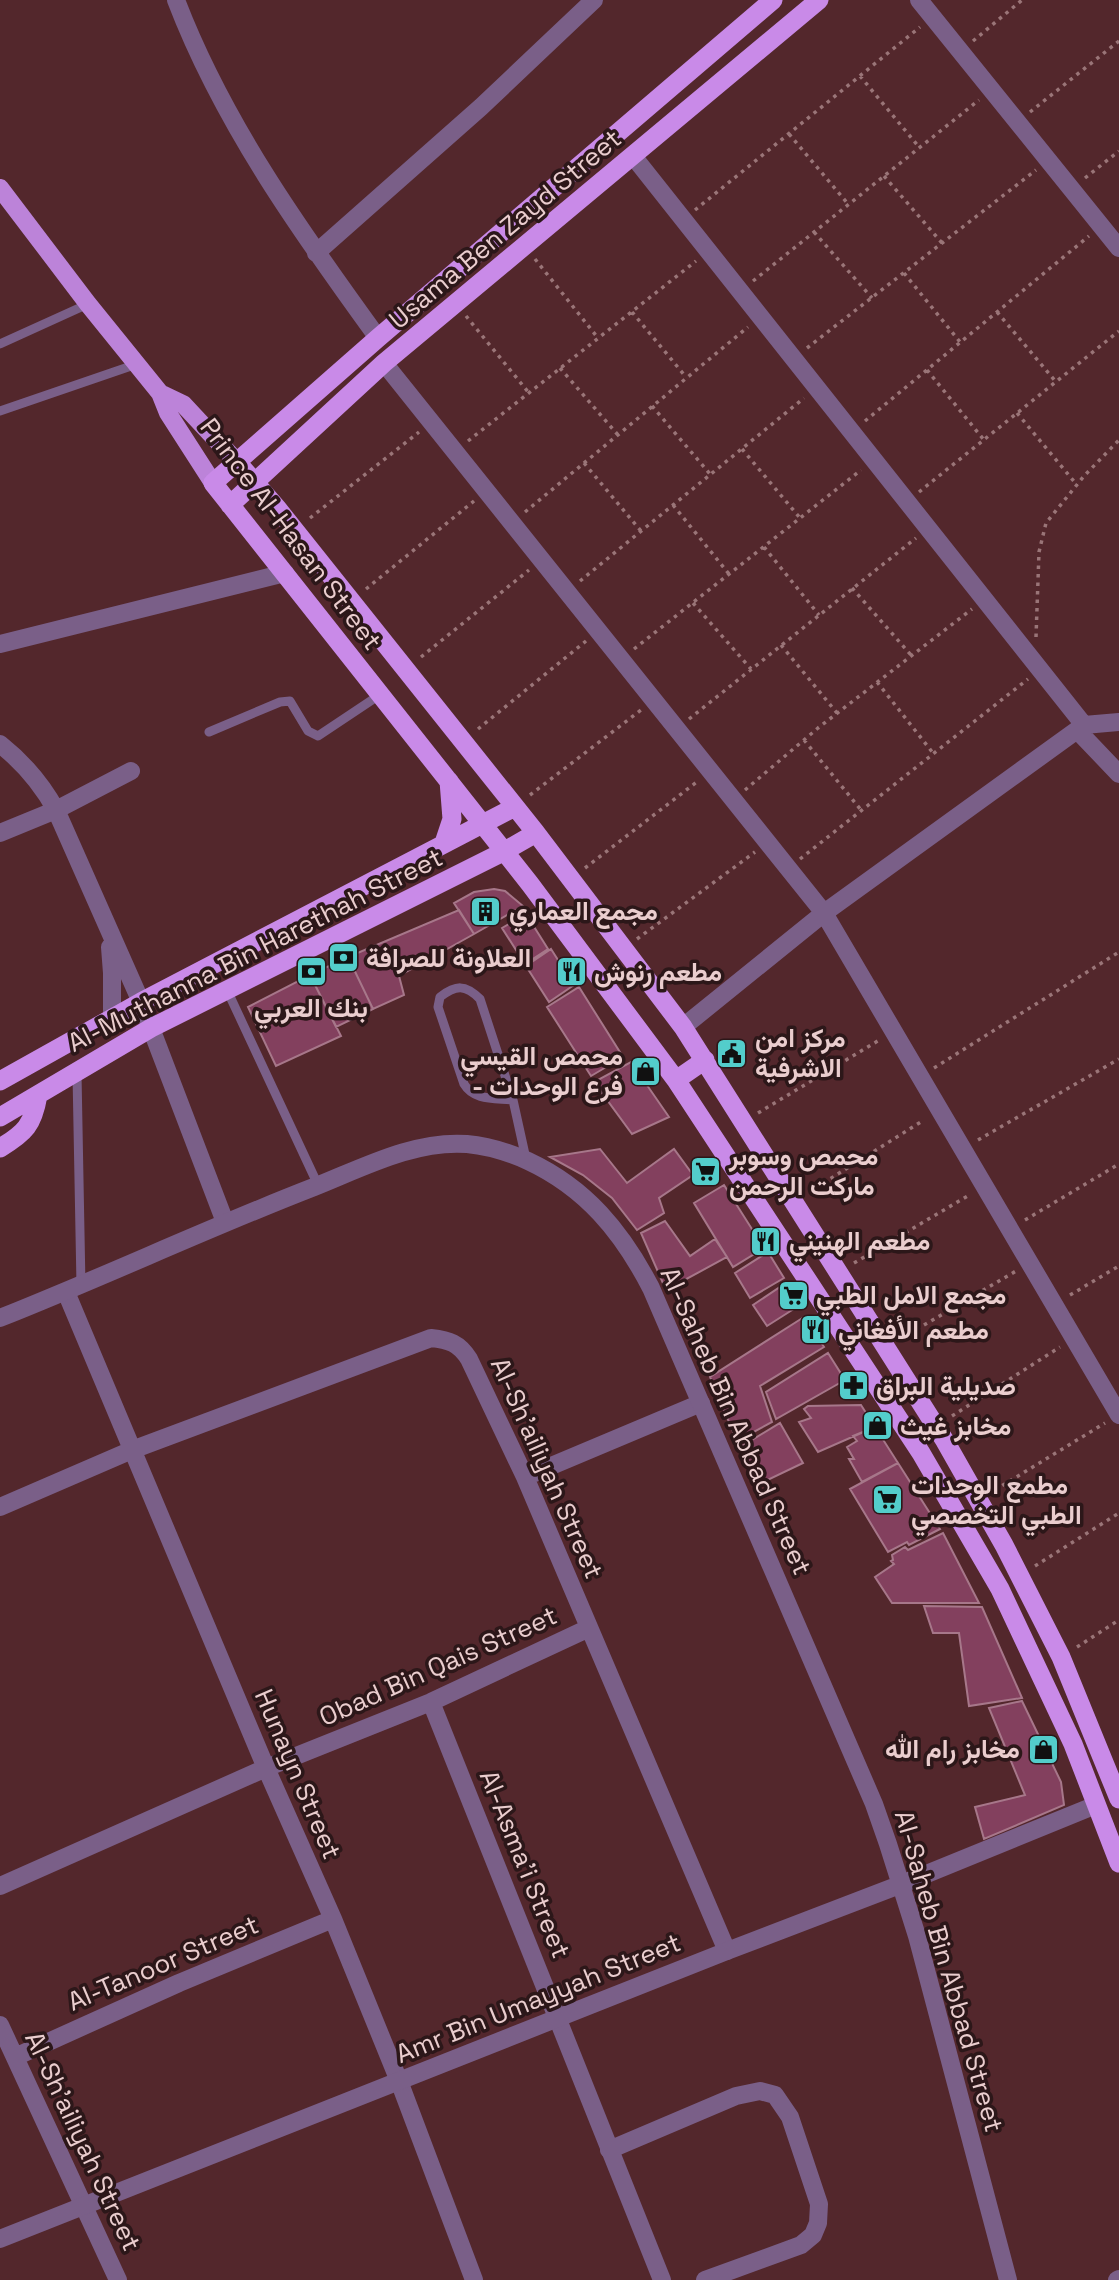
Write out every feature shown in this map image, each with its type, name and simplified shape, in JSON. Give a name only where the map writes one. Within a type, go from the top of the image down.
[{"type":"highway","name":"Usama Ben Zayd Street","points":[[213,484],[378,338],[773,0]]},
{"type":"highway","name":"Usama Ben Zayd Street","points":[[230,505],[384,363],[820,0]]},
{"type":"highway","points":[[277,508],[270,488],[270,475],[279,457]]},
{"type":"highway","name":"Prince Al-Hasan Street","points":[[237,462],[295,530],[536,833],[705,1060],[936,1426],[978,1500],[1061,1657],[1119,1799]]},
{"type":"highway","name":"Prince Al-Hasan Street","points":[[213,484],[484,824],[676,1080],[921,1453],[1000,1589],[1073,1744],[1119,1863]]},
{"type":"highway","points":[[444,843],[452,819],[449,780]]},
{"type":"highway","name":"Al-Muthanna Bin Harethah Street","points":[[0,1081],[141,1002],[515,807]]},
{"type":"highway","name":"Al-Muthanna Bin Harethah Street","points":[[0,1117],[151,1028],[536,833]]},
{"type":"highway","points":[[462,872],[487,869],[530,884]]},
{"type":"highway","points":[[676,1080],[705,1060]]},
{"type":"highway","points":[[0,1149],[21,1136],[30,1124],[38,1095]]},
{"type":"main road","points":[[0,188],[160,393]]},
{"type":"main road","name":"Prince Al-Hasan Street","points":[[160,393],[183,404],[237,462]]},
{"type":"main road","name":"Prince Al-Hasan Street","points":[[160,393],[168,412],[213,484]]},
{"type":"street","points":[[176,0],[214,86],[316,253],[378,338]]},
{"type":"street","points":[[316,253],[481,107],[594,0]]},
{"type":"street","points":[[919,0],[1119,248]]},
{"type":"street","points":[[633,156],[1038,666],[1081,728],[1119,774]]},
{"type":"street","points":[[384,363],[824,913],[1119,1415]]},
{"type":"street","points":[[0,644],[285,573]]},
{"type":"street","points":[[682,1027],[824,913],[1081,728],[1119,722]]},
{"type":"street","points":[[0,744],[27,767],[45,789],[56,810],[141,1002],[225,1222]]},
{"type":"street","points":[[0,833],[56,810],[131,772]]},
{"type":"street","points":[[107,930],[112,974],[112,1018]]},
{"type":"street","name":"Al-Saheb Bin Abbad Street","points":[[0,1318],[225,1222],[402,1153],[444,1145],[486,1146],[526,1161],[578,1190],[623,1240],[651,1288],[874,1804],[902,1884],[1007,2280]]},
{"type":"street","name":"Hunayn Street","points":[[73,1289],[132,1450],[399,2081],[474,2280]]},
{"type":"street","name":"Al-Sh'ailiyah Street","points":[[0,1507],[132,1450],[431,1338],[444,1339],[462,1348],[525,1477],[727,1951]]},
{"type":"street","points":[[525,1477],[701,1403]]},
{"type":"street","name":"Obad Bin Qais Street","points":[[0,1885],[266,1768],[431,1702],[589,1628]]},
{"type":"street","name":"Al-Asma'i Street","points":[[431,1702],[662,2280]]},
{"type":"street","name":"Amr Bin Umayyah Street","points":[[0,2239],[1096,1805]]},
{"type":"street","name":"Al-Tanoor Street","points":[[15,2057],[332,1919]]},
{"type":"street","name":"Al-Sh'ailiyah Street","points":[[0,2025],[118,2280]]},
{"type":"street","points":[[609,2150],[736,2096],[760,2091],[775,2095],[790,2118],[819,2204],[818,2223],[813,2235],[801,2245],[705,2280]]},
{"type":"lane","points":[[0,344],[89,304]]},
{"type":"lane","points":[[0,411],[137,365]]},
{"type":"lane","points":[[209,732],[281,702],[290,701],[308,731],[317,736],[381,694]]},
{"type":"lane","points":[[513,1100],[469,1093],[439,1007],[440,997],[449,991],[460,987],[471,989],[480,999],[513,1100],[526,1161]]},
{"type":"lane","points":[[227,990],[318,1185]]},
{"type":"lane","points":[[73,1289],[77,1072]]},
{"type":"path","points":[[961,51],[1022,0]]},
{"type":"path","points":[[683,219],[932,16]]},
{"type":"path","points":[[1018,122],[1119,41]]},
{"type":"path","points":[[860,76],[919,147]]},
{"type":"path","points":[[740,291],[992,90]]},
{"type":"path","points":[[789,134],[848,204]]},
{"type":"path","points":[[1072,189],[1119,151]]},
{"type":"path","points":[[794,359],[1048,160]]},
{"type":"path","points":[[884,176],[942,243]]},
{"type":"path","points":[[852,432],[1101,226]]},
{"type":"path","points":[[814,232],[872,298]]},
{"type":"path","points":[[524,247],[598,338]]},
{"type":"path","points":[[455,452],[708,251]]},
{"type":"path","points":[[904,273],[960,342]]},
{"type":"path","points":[[456,303],[529,393]]},
{"type":"path","points":[[632,312],[687,378]]},
{"type":"path","points":[[997,312],[1056,382]]},
{"type":"path","points":[[512,523],[761,317]]},
{"type":"path","points":[[907,501],[1119,331]]},
{"type":"path","points":[[560,368],[618,435]]},
{"type":"path","points":[[927,370],[984,440]]},
{"type":"path","points":[[567,592],[817,388]]},
{"type":"path","points":[[652,406],[710,475]]},
{"type":"path","points":[[1017,413],[1077,485]]},
{"type":"path","points":[[295,530],[431,422]]},
{"type":"path","points":[[788,868],[1038,666],[1039,552],[1046,523],[1119,440]]},
{"type":"path","points":[[742,449],[800,518]]},
{"type":"path","points":[[621,660],[874,460]]},
{"type":"path","points":[[584,463],[641,531]]},
{"type":"path","points":[[351,601],[486,491]]},
{"type":"path","points":[[673,505],[729,575]]},
{"type":"path","points":[[676,729],[928,528]]},
{"type":"path","points":[[764,547],[819,615]]},
{"type":"path","points":[[406,669],[541,560]]},
{"type":"path","points":[[852,588],[911,656]]},
{"type":"path","points":[[733,800],[837,713],[984,599]]},
{"type":"path","points":[[693,603],[751,669]]},
{"type":"path","points":[[463,741],[598,631]]},
{"type":"path","points":[[781,645],[837,713]]},
{"type":"path","points":[[877,682],[933,753]]},
{"type":"path","points":[[515,807],[654,701]]},
{"type":"path","points":[[804,740],[861,810]]},
{"type":"path","points":[[571,879],[710,771]]},
{"type":"path","points":[[624,949],[768,843]]},
{"type":"path","points":[[922,1076],[1119,952]]},
{"type":"path","points":[[744,1122],[894,1031]]},
{"type":"path","points":[[964,1149],[1119,1059]]},
{"type":"path","points":[[794,1202],[941,1110]]},
{"type":"path","points":[[1010,1229],[1119,1164]]},
{"type":"path","points":[[838,1272],[985,1185]]},
{"type":"path","points":[[886,1347],[1029,1262]]},
{"type":"path","points":[[1054,1305],[1119,1266]]},
{"type":"path","points":[[936,1426],[1074,1338]]},
{"type":"path","points":[[978,1500],[1119,1415]]},
{"type":"path","points":[[1019,1575],[1119,1513]]},
{"type":"path","points":[[1061,1657],[1119,1620]]},
{"type":"building","name":"مجمع العماري","points":[[494,889],[505,891],[523,906],[474,934],[454,903],[474,892]]},
{"type":"building","points":[[459,910],[474,934],[399,976],[404,995],[373,1009],[348,957]]},
{"type":"building","points":[[526,914],[548,949],[525,964],[502,928]]},
{"type":"building","points":[[551,949],[574,985],[549,1002],[526,966]]},
{"type":"building","points":[[348,957],[373,1009],[336,1027],[310,975]]},
{"type":"building","points":[[310,975],[341,1036],[276,1066],[248,1007]]},
{"type":"building","points":[[579,987],[623,1057],[591,1076],[547,1007]]},
{"type":"building","points":[[631,1062],[669,1117],[632,1134],[594,1082]]},
{"type":"building","points":[[600,1149],[627,1183],[674,1149],[693,1175],[659,1198],[664,1213],[637,1230],[612,1198],[583,1175],[550,1157]]},
{"type":"building","points":[[724,1185],[764,1248],[733,1267],[694,1203]]},
{"type":"building","points":[[665,1221],[690,1256],[715,1239],[727,1257],[666,1290],[641,1233]]},
{"type":"building","points":[[768,1252],[784,1278],[750,1298],[735,1273]]},
{"type":"building","points":[[786,1283],[800,1305],[767,1326],[753,1305]]},
{"type":"building","points":[[804,1317],[824,1347],[760,1386],[772,1422],[737,1441],[710,1377]]},
{"type":"building","points":[[828,1353],[845,1380],[776,1419],[766,1392]]},
{"type":"building","points":[[861,1405],[875,1427],[818,1452],[799,1422],[811,1418],[804,1409],[808,1406]]},
{"type":"building","points":[[780,1423],[803,1463],[759,1484],[742,1446]]},
{"type":"building","points":[[875,1427],[898,1463],[862,1482],[849,1459],[854,1459],[847,1447],[857,1441],[853,1436]]},
{"type":"building","points":[[898,1463],[940,1529],[888,1552],[850,1489]]},
{"type":"building","points":[[943,1533],[979,1603],[892,1603],[875,1577],[894,1564],[891,1561],[892,1555],[905,1547],[908,1550]]},
{"type":"building","points":[[924,1606],[982,1607],[1022,1698],[969,1706],[959,1633],[933,1633]]},
{"type":"building","points":[[1022,1701],[1061,1782],[1064,1805],[984,1839],[975,1807],[1025,1795],[989,1708]]},
{"type":"place","name":"مجمع العماري","points":[[486,911]]},
{"type":"place","name":"العلاونة للصرافة","points":[[343,958]]},
{"type":"place","name":"بنك العربي","points":[[311,972]]},
{"type":"place","name":"مطعم رنوش","points":[[571,972]]},
{"type":"place","name":"مركز امن الاشرفية","points":[[732,1053]]},
{"type":"place","name":"محمص القيسي - فرع الوحدات","points":[[646,1071]]},
{"type":"place","name":"محمص وسوبر ماركت الرحمن","points":[[706,1171]]},
{"type":"place","name":"مطعم الهنيني","points":[[766,1241]]},
{"type":"place","name":"مجمع الامل الطبي","points":[[793,1295]]},
{"type":"place","name":"مطعم الأفغاني","points":[[815,1330]]},
{"type":"place","name":"صديلية البراق","points":[[853,1386]]},
{"type":"place","name":"مخابز غيث","points":[[877,1426]]},
{"type":"place","name":"مطمع الوحدات الطبي التخصصي","points":[[888,1500]]},
{"type":"place","name":"مخابز رام الله","points":[[1043,1749]]}]
